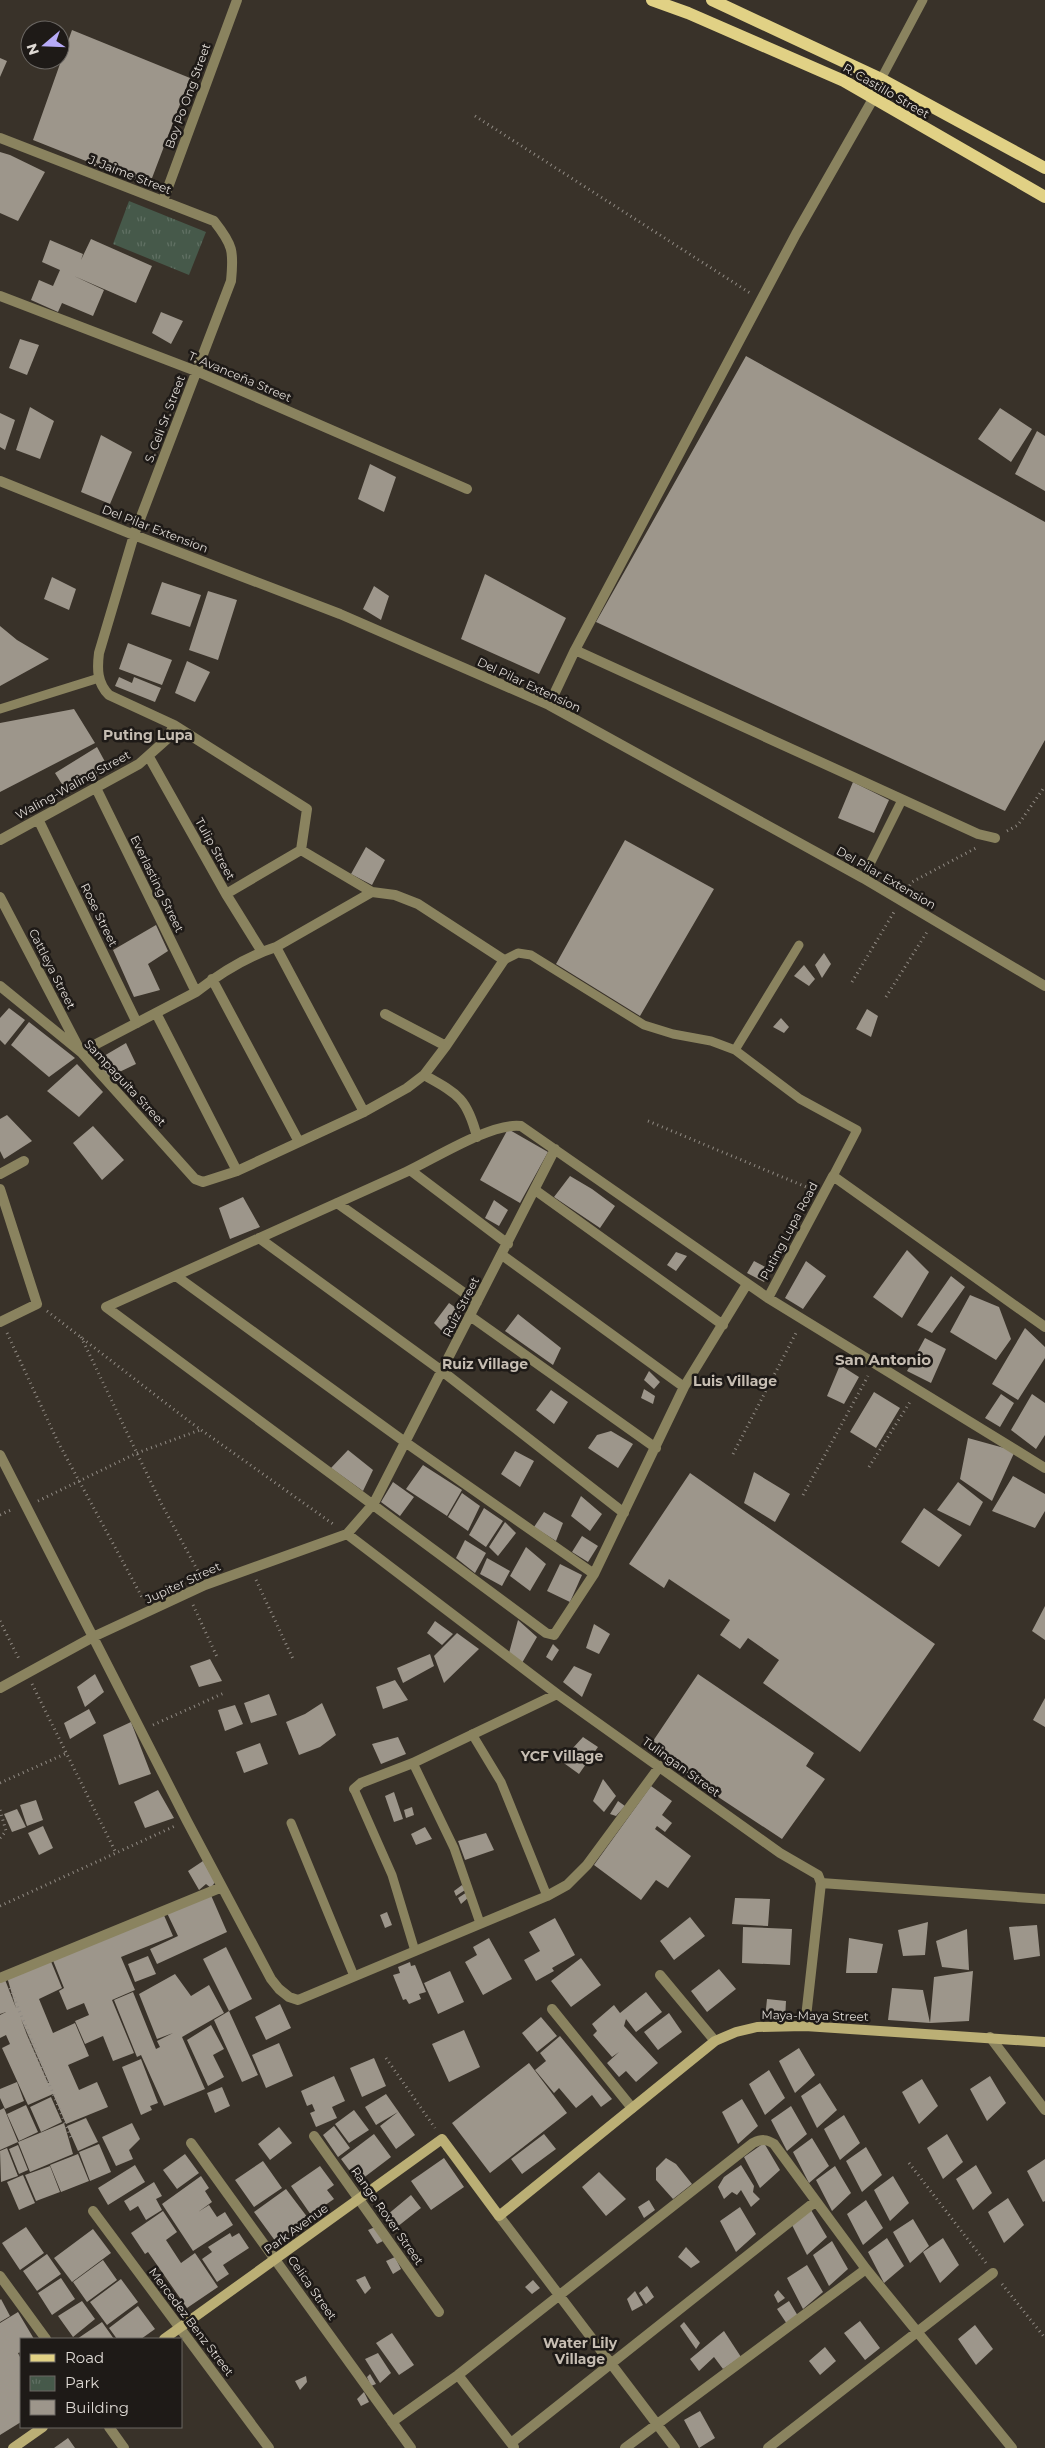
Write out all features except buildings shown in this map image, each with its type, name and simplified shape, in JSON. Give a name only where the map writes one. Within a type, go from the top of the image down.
[{"type":"main road","name":"R. Castillo Street","points":[[652,0],[688,13],[844,81],[1045,197]]},
{"type":"main road","name":"R. Castillo Street","points":[[712,0],[881,79],[1045,168]]},
{"type":"street","name":"Boy Po Ong Street","points":[[163,201],[237,0]]},
{"type":"street","points":[[549,705],[575,650],[761,300],[873,99],[881,79]]},
{"type":"street","name":"J. Jaime Street","points":[[0,138],[214,221],[225,236],[234,255]]},
{"type":"street","name":"S. Celi Sr. Street","points":[[99,678],[97,667],[99,653],[134,535],[231,281],[234,255]]},
{"type":"street","name":"T. Avanceña Street","points":[[0,296],[196,371],[467,489]]},
{"type":"street","name":"Del Pilar Extension","points":[[0,481],[340,614],[549,705],[863,878],[1045,986]]},
{"type":"street","points":[[575,650],[902,800],[978,834],[995,838]]},
{"type":"street","points":[[99,678],[103,689],[114,698],[174,725],[307,809],[301,850]]},
{"type":"street","name":"Waling-Waling Street","points":[[0,840],[149,757],[166,739],[174,725]]},
{"type":"street","name":"Tulip Street","points":[[149,757],[226,894],[262,952]]},
{"type":"street","name":"Everlasting Street","points":[[96,788],[196,992]]},
{"type":"street","name":"Rose Street","points":[[38,819],[138,1022]]},
{"type":"street","points":[[156,1013],[237,1171],[364,1112],[407,1088],[424,1075],[504,960],[418,904],[395,895],[372,892],[301,850]]},
{"type":"street","points":[[226,894],[301,850]]},
{"type":"street","points":[[81,1052],[196,992],[212,980],[262,952],[276,947],[372,892]]},
{"type":"street","name":"Cattleya Street","points":[[0,897],[81,1052]]},
{"type":"street","points":[[276,947],[364,1112]]},
{"type":"street","points":[[212,980],[299,1142]]},
{"type":"street","name":"Sampaguita Street","points":[[0,986],[81,1052],[195,1179],[203,1182],[237,1171]]},
{"type":"street","points":[[385,1014],[446,1046]]},
{"type":"street","points":[[424,1075],[449,1089],[465,1103],[471,1114],[477,1137]]},
{"type":"street","points":[[747,1284],[684,1387],[594,1574],[554,1635],[546,1633],[374,1503],[106,1307],[410,1170],[477,1137],[506,1125],[521,1126],[768,1298],[1045,1468]]},
{"type":"street","name":"Ruiz Street","points":[[374,1503],[555,1149]]},
{"type":"street","points":[[0,1174],[24,1161]]},
{"type":"street","points":[[410,1170],[508,1244]]},
{"type":"street","points":[[832,1176],[1045,1327]]},
{"type":"street","name":"Puting Lupa Road","points":[[768,1298],[832,1176]]},
{"type":"street","points":[[0,1189],[37,1304],[0,1322]]},
{"type":"street","points":[[534,1190],[723,1325]]},
{"type":"street","points":[[337,1203],[477,1302]]},
{"type":"street","points":[[258,1238],[442,1371],[624,1514]]},
{"type":"street","points":[[502,1255],[684,1387]]},
{"type":"street","points":[[176,1276],[405,1442],[594,1574]]},
{"type":"street","points":[[470,1316],[656,1448]]},
{"type":"street","points":[[0,1456],[186,1821],[271,1979],[279,1990],[289,1997],[298,2000],[547,1896],[567,1885],[587,1865],[660,1766]]},
{"type":"street","name":"Jupiter Street","points":[[0,1688],[93,1637],[205,1585],[347,1534],[374,1503]]},
{"type":"street","name":"Tulingan Street","points":[[347,1534],[557,1694],[780,1853],[818,1875],[821,1883]]},
{"type":"street","points":[[354,1789],[361,1783],[413,1763],[472,1734],[512,1718],[557,1694]]},
{"type":"street","points":[[805,2026],[821,1883],[1045,1899]]},
{"type":"street","points":[[3,1976],[222,1887]]},
{"type":"street","points":[[660,1975],[715,2041]]},
{"type":"street","points":[[552,2009],[632,2108]]},
{"type":"street","name":"Maya-Maya Street","points":[[499,2216],[715,2041],[736,2032],[757,2027],[805,2026],[1045,2042]]},
{"type":"street","points":[[990,2037],[1045,2110]]},
{"type":"street","name":"Range Rover Street","points":[[314,2136],[440,2312]]},
{"type":"street","points":[[442,2139],[675,2448]]},
{"type":"street","name":"Park Avenue","points":[[165,2338],[442,2139]]},
{"type":"street","points":[[392,2422],[458,2375],[760,2140],[767,2140],[774,2144],[866,2269],[1012,2448]]},
{"type":"street","name":"Celica Street","points":[[191,2143],[276,2258],[411,2448]]},
{"type":"street","points":[[458,2375],[513,2446],[611,2364],[816,2201]]},
{"type":"street","name":"Mercedez Benz Street","points":[[93,2210],[269,2448]]},
{"type":"street","points":[[626,2448],[866,2269]]},
{"type":"street","points":[[768,2448],[918,2334],[993,2273]]},
{"type":"street","points":[[0,2276],[45,2338]]},
{"type":"street","points":[[13,2448],[41,2428]]},
{"type":"street","points":[[110,2428],[124,2448]]},
{"type":"lane","points":[[881,79],[923,0]]},
{"type":"lane","points":[[0,709],[99,678]]},
{"type":"lane","points":[[863,878],[902,800]]},
{"type":"lane","points":[[735,1050],[799,945]]},
{"type":"lane","points":[[504,960],[518,953],[531,955],[644,1025],[673,1034],[712,1041],[735,1050],[800,1099],[857,1130],[832,1176]]},
{"type":"lane","points":[[472,1734],[502,1782],[547,1896]]},
{"type":"lane","points":[[413,1763],[454,1848],[480,1924]]},
{"type":"lane","points":[[354,1789],[392,1875],[415,1950]]},
{"type":"lane","points":[[291,1823],[354,1976]]},
{"type":"path","points":[[475,116],[761,300]]},
{"type":"path","points":[[852,982],[912,882],[1018,825],[1045,787]]},
{"type":"path","points":[[886,997],[934,920]]},
{"type":"path","points":[[648,1120],[823,1194]]},
{"type":"path","points":[[37,1304],[200,1430],[347,1534]]},
{"type":"path","points":[[734,1454],[803,1320]]},
{"type":"path","points":[[0,1322],[78,1480],[150,1611]]},
{"type":"path","points":[[79,1335],[205,1585]]},
{"type":"path","points":[[803,1496],[874,1364]]},
{"type":"path","points":[[869,1467],[917,1390]]},
{"type":"path","points":[[27,1507],[78,1480],[137,1453],[200,1430]]},
{"type":"path","points":[[250,1568],[294,1661]]},
{"type":"path","points":[[187,1594],[218,1659]]},
{"type":"path","points":[[0,1621],[116,1853]]},
{"type":"path","points":[[141,1730],[224,1693]]},
{"type":"path","points":[[0,1783],[67,1753]]},
{"type":"path","points":[[0,1810],[6,1831],[0,1838]]},
{"type":"path","points":[[0,1906],[186,1821]]},
{"type":"path","points":[[3,1976],[72,2140]]},
{"type":"path","points":[[386,2058],[442,2139]]},
{"type":"path","points":[[909,2163],[1045,2338]]},
{"type":"green space","points":[[129,201],[206,232],[189,275],[113,244]]},
{"type":"district","name":"Puting Lupa","points":[[148,735]]},
{"type":"district","name":"San Antonio","points":[[883,1360]]},
{"type":"district","name":"Ruiz Village","points":[[485,1364]]},
{"type":"district","name":"Luis Village","points":[[735,1381]]},
{"type":"district","name":"YCF Village","points":[[562,1756]]},
{"type":"district","name":"Water Lily Village","points":[[580,2352]]}]
